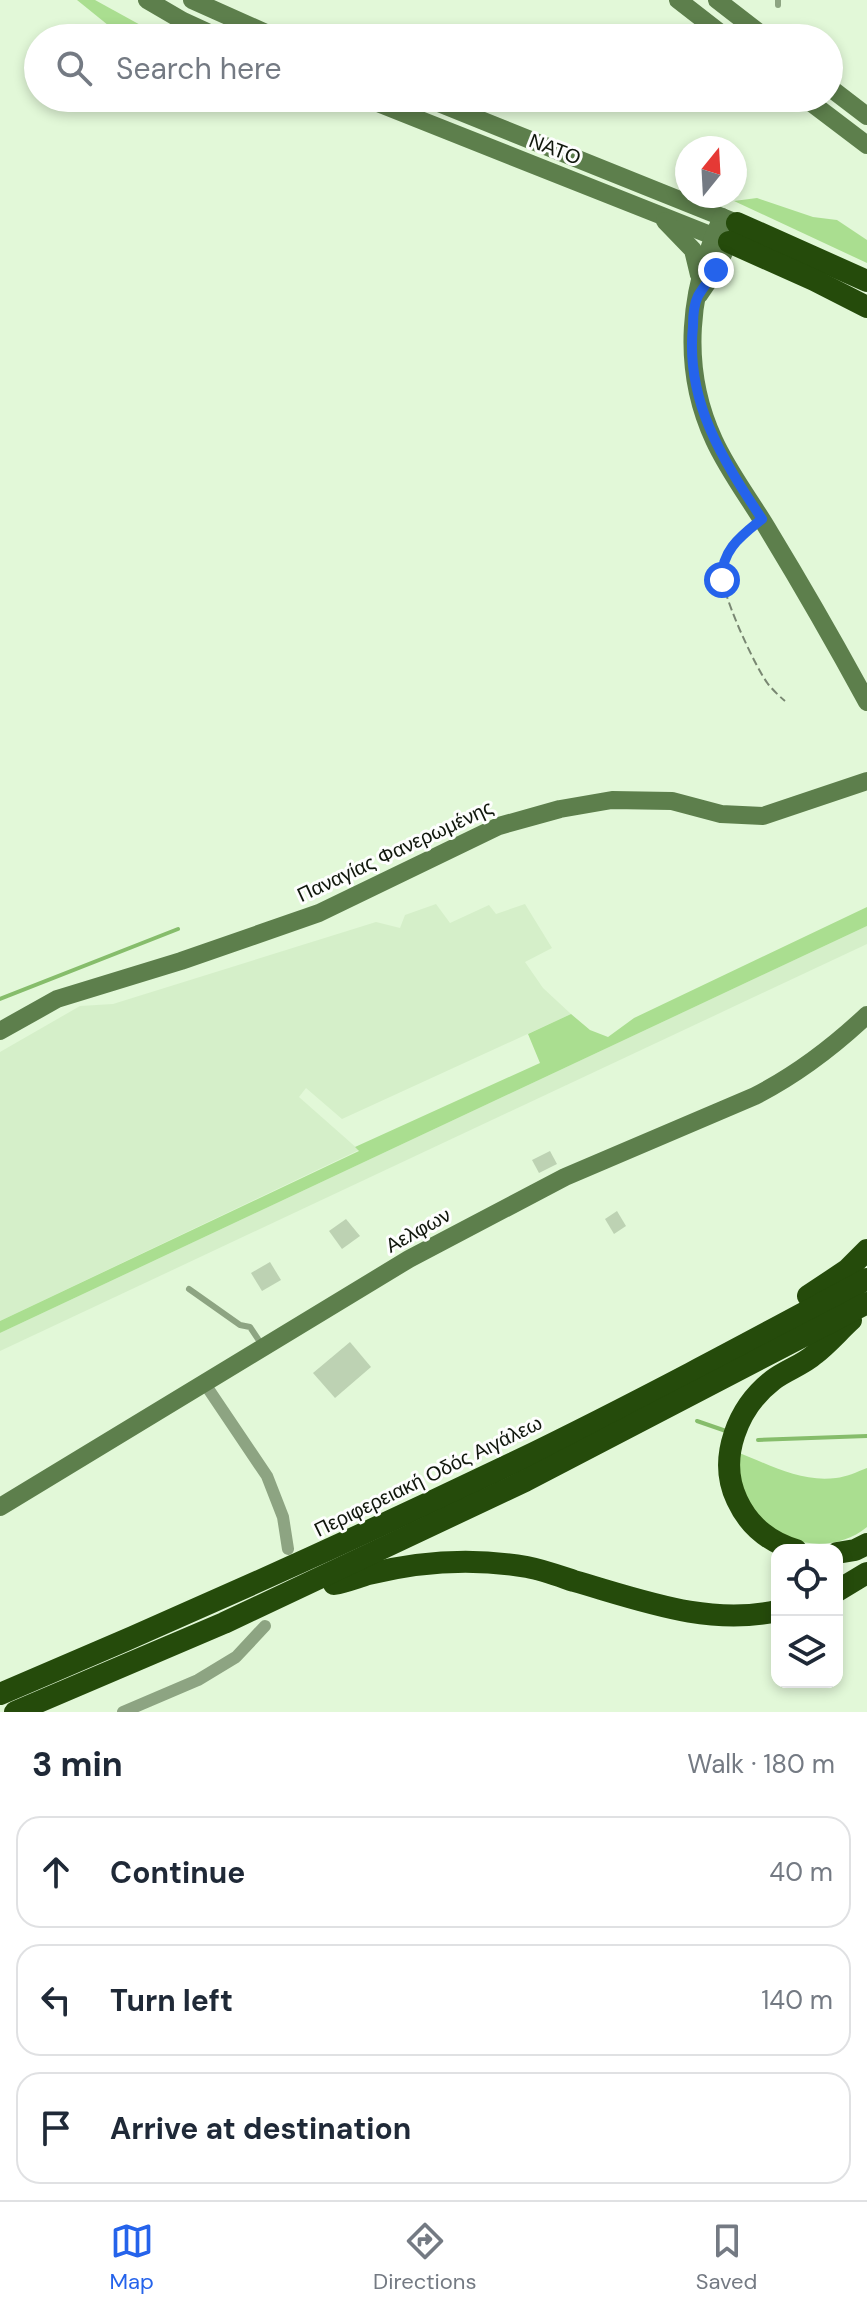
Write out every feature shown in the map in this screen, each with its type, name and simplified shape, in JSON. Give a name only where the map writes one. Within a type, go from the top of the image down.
[{"type":"highway","points":[[725,230],[867,281]]},
{"type":"highway","points":[[725,230],[867,307]]},
{"type":"highway","points":[[775,1328],[800,1301],[847,1270],[867,1250]]},
{"type":"highway","name":"Περιφερειακή Οδός Αιγάλεω","points":[[0,1694],[214,1603],[527,1456],[867,1279]]},
{"type":"highway","points":[[778,1544],[760,1533],[743,1514],[732,1491],[728,1472],[736,1431],[745,1410],[774,1379],[814,1355],[867,1304]]},
{"type":"highway","points":[[15,1712],[309,1584],[613,1438],[867,1304]]},
{"type":"highway","points":[[843,1552],[867,1544]]},
{"type":"highway","points":[[309,1584],[338,1584],[369,1574],[441,1562],[488,1562],[530,1568],[641,1602],[697,1614],[749,1617],[771,1612]]},
{"type":"highway","points":[[843,1587],[867,1573]]},
{"type":"main road","points":[[147,0],[190,24]]},
{"type":"main road","points":[[192,0],[246,24]]},
{"type":"main road","points":[[678,0],[709,24]]},
{"type":"main road","points":[[717,0],[748,24]]},
{"type":"main road","points":[[843,98],[867,116]]},
{"type":"main road","name":"ΝΑΤΟ","points":[[400,112],[653,212],[725,230]]},
{"type":"main road","name":"ΝΑΤΟ","points":[[458,112],[725,230]]},
{"type":"main road","points":[[823,112],[867,145]]},
{"type":"main road","points":[[653,212],[679,233],[693,250],[699,277],[691,341],[696,390],[715,442],[867,702]]},
{"type":"main road","points":[[699,277],[725,230]]},
{"type":"main road","points":[[697,297],[716,270],[725,230]]},
{"type":"main road","name":"Παναγίας Φανερωμένης","points":[[0,1031],[57,999],[181,961],[319,913],[499,826],[560,809],[612,800],[672,801],[721,814],[763,816],[867,781]]},
{"type":"main road","name":"Αελφων","points":[[0,1507],[409,1259],[565,1177],[755,1096],[783,1081],[867,1015]]},
{"type":"street","points":[[205,1384],[267,1476],[283,1517],[288,1549]]},
{"type":"street","points":[[123,1712],[198,1680],[236,1657],[265,1626]]},
{"type":"lane","points":[[189,1289],[240,1325],[250,1327],[264,1348]]},
{"type":"path","points":[[762,519],[731,546],[721,567],[722,580],[761,674],[785,701]]},
{"type":"shaded area","points":[[436,904],[450,923],[489,905],[496,914],[525,904],[552,948],[525,962],[543,988],[571,1014],[342,1119],[306,1088],[299,1097],[359,1150],[0,1321],[0,1052],[80,1006],[113,1004],[376,922],[400,928],[405,915]]},
{"type":"shaded area","points":[[867,926],[867,944],[0,1351],[0,1333]]},
{"type":"green space","points":[[77,0],[95,0],[139,24],[107,24]]},
{"type":"green space","points":[[757,198],[813,217],[837,220],[867,240],[867,263],[747,207],[747,199]]},
{"type":"green space","points":[[867,907],[867,926],[0,1333],[0,1321],[359,1151],[355,1147],[540,1063],[528,1034],[571,1014],[590,1030],[608,1037],[634,1018]]},
{"type":"green space","points":[[737,1452],[811,1478],[840,1477],[867,1468],[867,1527],[851,1537],[817,1544],[782,1535],[754,1512],[740,1480]]},
{"type":"building","points":[[550,1151],[557,1164],[539,1173],[532,1160]]},
{"type":"building","points":[[617,1211],[626,1226],[614,1234],[605,1219]]},
{"type":"building","points":[[346,1219],[360,1236],[342,1249],[329,1231]]},
{"type":"building","points":[[270,1262],[281,1280],[262,1291],[251,1273]]},
{"type":"building","points":[[350,1342],[371,1367],[335,1398],[313,1373]]},
{"type":"waterway","points":[[0,999],[178,929]]},
{"type":"waterway","points":[[697,1421],[726,1431]]},
{"type":"waterway","points":[[758,1440],[867,1436]]},
{"type":"route","points":[[716,270],[697,297],[693,317],[691,341],[696,390],[715,442],[762,519],[731,546],[721,567],[722,580]]}]
